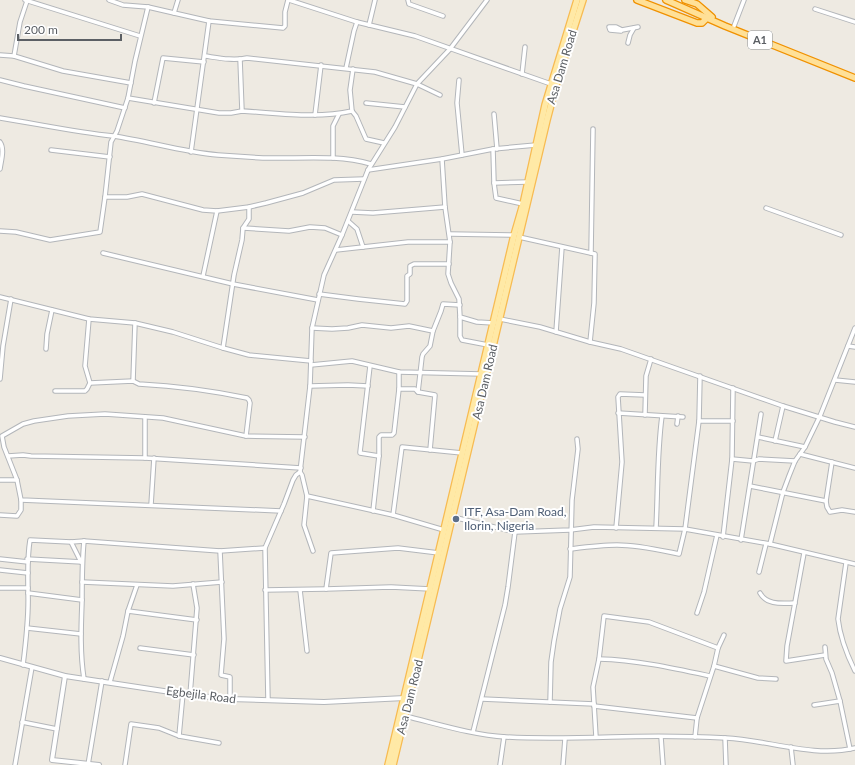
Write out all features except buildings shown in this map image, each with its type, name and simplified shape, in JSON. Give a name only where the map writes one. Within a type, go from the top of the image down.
[{"type":"highway","points":[[637,0],[697,23],[702,23],[710,18],[698,2],[686,0]]},
{"type":"highway","name":"A1","points":[[666,0],[734,26],[855,77]]},
{"type":"highway","name":"A1","points":[[671,0],[725,26],[855,77]]},
{"type":"main road","name":"Asa Dam Road","points":[[523,212],[523,204],[551,84],[577,0]]},
{"type":"main road","name":"Asa Dam Road","points":[[393,765],[453,517],[462,453],[488,345],[553,97],[583,0]]},
{"type":"main road","name":"Asa Dam Road","points":[[388,765],[444,530],[458,485],[500,319],[517,236]]},
{"type":"street","points":[[14,56],[20,22],[26,0],[140,36]]},
{"type":"street","points":[[109,0],[123,5],[148,7],[209,21],[283,28],[285,26],[285,12],[288,0],[357,22],[415,36],[551,84]]},
{"type":"street","points":[[174,13],[178,0]]},
{"type":"street","points":[[369,25],[375,0]]},
{"type":"street","points":[[408,0],[410,4],[443,16]]},
{"type":"street","points":[[313,551],[304,524],[307,496],[301,470],[310,386],[312,328],[324,275],[352,212],[368,170],[395,126],[417,84],[450,49],[487,0]]},
{"type":"street","points":[[734,26],[744,0]]},
{"type":"street","points":[[0,231],[16,232],[50,240],[97,233],[101,230],[111,142],[117,131],[128,98],[140,36],[148,7]]},
{"type":"street","points":[[815,9],[855,22]]},
{"type":"street","points":[[191,152],[209,21]]},
{"type":"street","points":[[346,68],[357,22]]},
{"type":"street","points":[[622,30],[636,27],[630,35],[628,42]]},
{"type":"street","points":[[522,74],[525,47]]},
{"type":"street","points":[[0,55],[14,56],[63,71],[131,83]]},
{"type":"street","points":[[205,56],[228,59],[247,58],[375,72],[417,84],[440,95]]},
{"type":"street","points":[[154,103],[162,58],[204,62]]},
{"type":"street","points":[[240,59],[242,111]]},
{"type":"street","points":[[315,115],[321,65]]},
{"type":"street","points":[[353,69],[350,90],[352,111],[356,116],[366,139],[384,143]]},
{"type":"street","points":[[0,80],[125,108]]},
{"type":"street","points":[[460,80],[457,103],[462,155]]},
{"type":"street","points":[[128,98],[219,113],[242,111],[315,115],[339,114],[352,111]]},
{"type":"street","points":[[366,103],[405,107]]},
{"type":"street","points":[[333,158],[333,126],[339,114]]},
{"type":"street","points":[[494,114],[497,148]]},
{"type":"street","points":[[0,118],[78,132],[113,136],[191,152],[263,158],[333,158],[371,164]]},
{"type":"street","points":[[591,253],[593,128]]},
{"type":"street","points":[[0,142],[2,145],[2,154],[0,169]]},
{"type":"street","points":[[368,170],[442,159],[497,148],[536,145]]},
{"type":"street","points":[[493,149],[496,198],[523,204]]},
{"type":"street","points":[[51,150],[110,157]]},
{"type":"street","points":[[442,159],[445,207],[450,234],[448,274],[449,280],[458,297],[460,305],[460,336],[462,340],[488,345]]},
{"type":"street","points":[[105,197],[127,197],[142,194],[203,210],[217,211],[249,207],[303,193],[334,180],[364,179]]},
{"type":"street","points":[[494,183],[528,182]]},
{"type":"street","points":[[223,348],[234,275],[242,240],[243,228],[249,219],[249,207]]},
{"type":"street","points":[[352,212],[373,213],[445,207]]},
{"type":"street","points":[[766,208],[841,235]]},
{"type":"street","points":[[203,276],[217,211]]},
{"type":"street","points":[[348,221],[357,229],[363,247]]},
{"type":"street","points":[[243,228],[289,231],[310,227],[325,228],[342,235]]},
{"type":"street","points":[[450,234],[517,236],[591,253],[596,256],[594,303],[590,342]]},
{"type":"street","points":[[336,250],[408,242],[450,242]]},
{"type":"street","points":[[556,332],[562,247]]},
{"type":"street","points":[[103,253],[233,284],[318,300]]},
{"type":"street","points":[[319,294],[405,304],[407,301],[407,276],[410,274],[410,266],[414,264],[449,264]]},
{"type":"street","points":[[0,296],[89,319],[135,323],[173,332],[250,355],[311,363],[352,361],[399,372],[481,374]]},
{"type":"street","points":[[0,379],[1,346],[12,299]]},
{"type":"street","points":[[418,392],[423,354],[430,346],[433,331],[444,304],[460,305]]},
{"type":"street","points":[[46,350],[47,334],[52,310]]},
{"type":"street","points":[[460,317],[477,322],[494,323]]},
{"type":"street","points":[[55,391],[85,391],[90,383],[85,366],[89,319]]},
{"type":"street","points":[[500,319],[540,327],[590,342],[621,349],[783,406],[855,427]]},
{"type":"street","points":[[132,381],[135,323]]},
{"type":"street","points":[[312,328],[332,330],[362,325],[391,328],[409,326],[433,331]]},
{"type":"street","points":[[759,572],[783,492],[795,461],[805,447],[820,416],[855,328]]},
{"type":"street","points":[[848,346],[855,347]]},
{"type":"street","points":[[646,415],[646,376],[651,359]]},
{"type":"street","points":[[370,366],[360,453],[379,456]]},
{"type":"street","points":[[373,511],[380,435],[392,435],[394,433],[399,372]]},
{"type":"street","points":[[570,549],[619,545],[679,554],[686,529],[699,420],[700,376]]},
{"type":"street","points":[[834,380],[855,382]]},
{"type":"street","points":[[90,383],[132,381],[139,384],[214,391],[248,399],[250,403],[246,436]]},
{"type":"street","points":[[310,386],[368,386]]},
{"type":"street","points":[[723,537],[732,459],[734,388]]},
{"type":"street","points":[[398,389],[415,389],[418,392],[435,395],[430,450]]},
{"type":"street","points":[[616,528],[622,457],[618,395],[645,395]]},
{"type":"street","points":[[775,441],[783,406]]},
{"type":"street","points":[[618,413],[680,417],[677,424]]},
{"type":"street","points":[[0,515],[17,516],[21,510],[21,500],[17,480],[1,435],[23,424],[34,421],[68,416],[105,414],[163,418],[246,436],[305,437]]},
{"type":"street","points":[[741,540],[761,414]]},
{"type":"street","points":[[656,528],[659,441],[662,416]]},
{"type":"street","points":[[144,458],[145,417]]},
{"type":"street","points":[[699,420],[733,421]]},
{"type":"street","points":[[758,437],[805,447]]},
{"type":"street","points":[[550,702],[551,662],[554,640],[560,609],[570,577],[570,530],[578,439]]},
{"type":"street","points":[[393,515],[402,447],[462,453]]},
{"type":"street","points":[[800,454],[855,468]]},
{"type":"street","points":[[8,456],[24,455],[154,458],[301,470]]},
{"type":"street","points":[[151,505],[154,458]]},
{"type":"street","points":[[732,459],[753,461],[759,459],[795,461]]},
{"type":"street","points":[[832,462],[826,501],[827,507],[830,512],[842,510],[855,512]]},
{"type":"street","points":[[268,700],[264,548],[293,480],[301,470]]},
{"type":"street","points":[[0,480],[17,480]]},
{"type":"street","points":[[750,486],[826,501]]},
{"type":"street","points":[[307,496],[393,515],[444,530]]},
{"type":"street","points":[[21,500],[281,511]]},
{"type":"street","points":[[453,517],[515,532],[570,530],[594,527],[686,529],[723,537],[768,544],[855,564]]},
{"type":"street","points":[[473,732],[508,587],[515,532]]},
{"type":"street","points":[[697,613],[704,592],[717,535]]},
{"type":"street","points":[[23,665],[27,628],[27,561],[30,540],[71,542],[84,541],[220,551],[264,548]]},
{"type":"street","points":[[84,541],[82,562],[81,634],[81,664],[84,679]]},
{"type":"street","points":[[71,542],[82,562]]},
{"type":"street","points":[[326,589],[330,553],[398,548],[439,553]]},
{"type":"street","points":[[220,551],[224,639],[221,675],[230,677],[230,699]]},
{"type":"street","points":[[804,553],[787,646],[786,661],[825,655]]},
{"type":"street","points":[[0,559],[82,562]]},
{"type":"street","points":[[846,563],[838,619],[839,628],[853,662],[855,671]]},
{"type":"street","points":[[0,570],[28,573]]},
{"type":"street","points":[[82,582],[173,586],[222,582]]},
{"type":"street","points":[[110,682],[123,636],[128,611],[137,584]]},
{"type":"street","points":[[190,695],[197,620],[197,608],[193,584]]},
{"type":"street","points":[[265,590],[391,586],[430,589]]},
{"type":"street","points":[[0,588],[28,588]]},
{"type":"street","points":[[300,590],[307,651]]},
{"type":"street","points":[[28,593],[82,600]]},
{"type":"street","points":[[760,593],[768,601],[795,603]]},
{"type":"street","points":[[128,611],[197,620]]},
{"type":"street","points":[[596,737],[593,687],[599,659],[604,616],[649,622],[718,648]]},
{"type":"street","points":[[27,628],[81,634]]},
{"type":"street","points":[[695,737],[697,718],[714,666],[718,648],[724,635]]},
{"type":"street","points":[[825,647],[825,655],[840,701],[850,749]]},
{"type":"street","points":[[140,648],[194,655]]},
{"type":"street","name":"Egbejila Road","points":[[0,658],[65,676],[190,695],[230,699],[324,702],[405,698]]},
{"type":"street","points":[[599,659],[624,660],[710,676]]},
{"type":"street","points":[[714,666],[758,678],[776,679]]},
{"type":"street","points":[[15,765],[32,667]]},
{"type":"street","points":[[51,765],[65,676]]},
{"type":"street","points":[[88,764],[102,681]]},
{"type":"street","points":[[179,736],[183,693]]},
{"type":"street","points":[[482,699],[594,705],[697,718]]},
{"type":"street","points":[[814,706],[840,701]]},
{"type":"street","points":[[405,716],[473,732],[504,737],[564,739],[596,737],[695,737],[743,739],[825,752],[855,748]]},
{"type":"street","points":[[22,722],[57,729]]},
{"type":"street","points":[[125,765],[130,724],[158,728],[179,736],[219,743]]},
{"type":"street","points":[[500,765],[504,737]]},
{"type":"street","points":[[661,737],[663,765]]},
{"type":"street","points":[[725,738],[726,765]]},
{"type":"street","points":[[563,765],[564,739]]},
{"type":"street","points":[[792,747],[792,765]]},
{"type":"street","points":[[52,760],[99,765]]},
{"type":"place","name":"ITF, Asa-Dam Road, Ilorin, Nigeria","points":[[456,519]]}]
